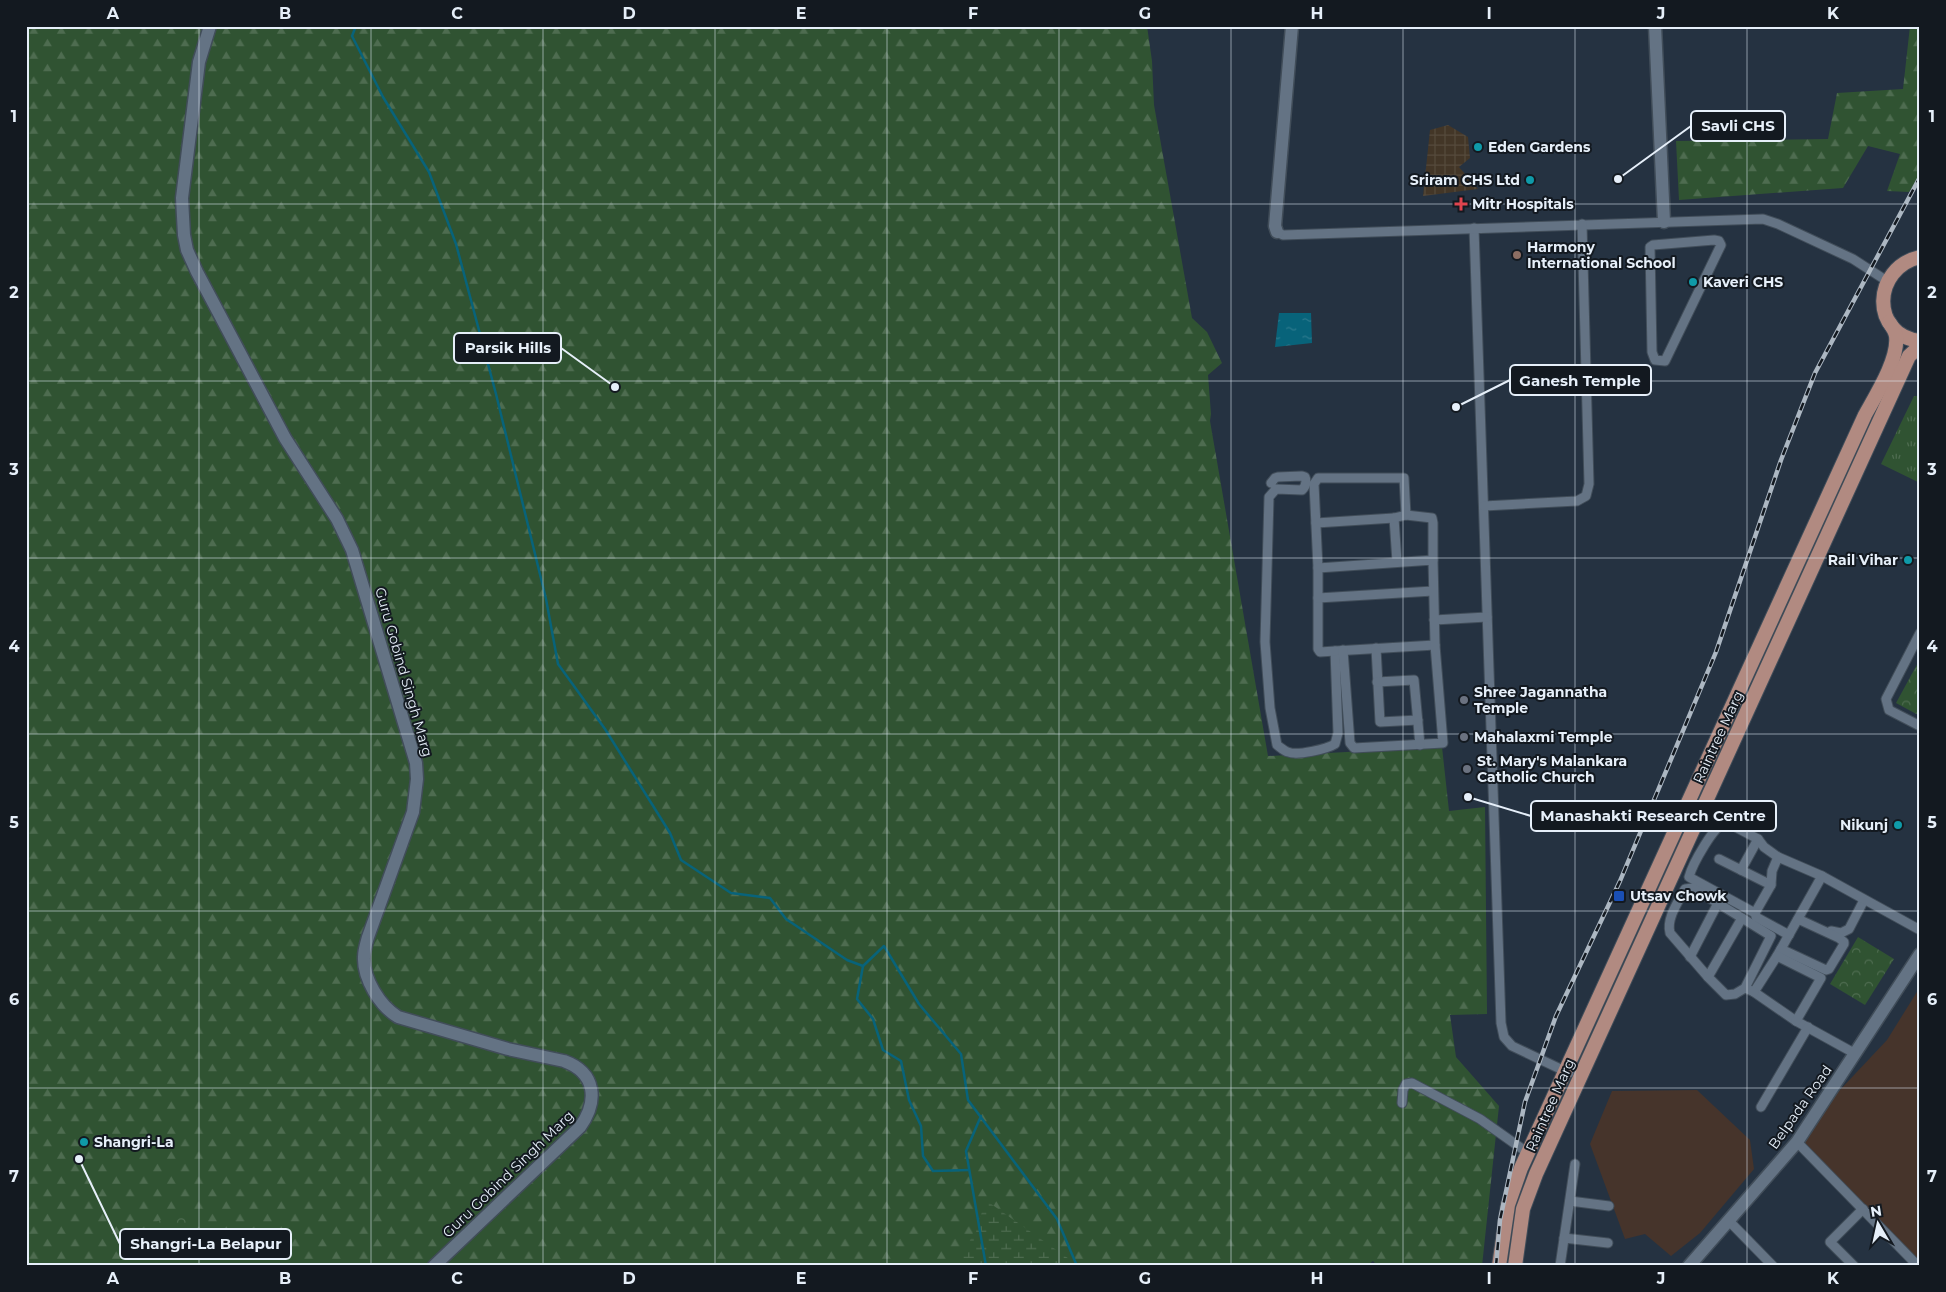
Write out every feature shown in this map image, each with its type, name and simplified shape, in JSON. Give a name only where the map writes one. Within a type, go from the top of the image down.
[{"type":"main road","points":[[1920,257],[1903,263],[1896,268],[1887,281],[1883,298],[1883,306],[1889,322],[1901,334],[1920,342]]},
{"type":"main road","name":"Raintree Marg","points":[[1499,1265],[1508,1205],[1528,1153],[1865,415],[1887,372],[1896,341],[1896,333],[1889,322]]},
{"type":"main road","name":"Raintree Marg","points":[[1515,1266],[1523,1209],[1536,1174],[1909,356],[1920,346]]},
{"type":"street","name":"Guru Gobind Singh Marg","points":[[210,26],[199,62],[182,198],[184,236],[187,250],[285,438],[337,519],[349,543],[416,763],[417,779],[413,812],[368,937],[364,958],[366,971],[381,1002],[391,1013],[398,1017],[508,1049],[564,1061],[572,1064],[581,1072],[591,1088],[591,1107],[588,1117],[580,1127],[434,1266]]},
{"type":"street","points":[[1292,26],[1275,226],[1277,232],[1283,235],[1753,219],[1771,221],[1853,260],[1887,281]]},
{"type":"street","points":[[1655,26],[1664,222]]},
{"type":"street","points":[[1484,506],[1577,501],[1586,496],[1589,484],[1582,224]]},
{"type":"street","points":[[1474,228],[1502,1030],[1504,1037],[1512,1046],[1579,1077]]},
{"type":"street","points":[[1719,241],[1721,245],[1665,361],[1655,360],[1652,356],[1652,312],[1650,247],[1653,245],[1719,241]]},
{"type":"street","points":[[1271,483],[1278,477],[1306,477],[1305,487],[1302,490],[1276,488],[1269,497],[1265,642],[1268,690],[1278,745],[1288,752],[1303,752],[1330,747],[1335,744],[1338,733],[1339,650]]},
{"type":"street","points":[[1406,515],[1404,478],[1318,478],[1314,484],[1318,568],[1318,649],[1320,652],[1435,645]]},
{"type":"street","points":[[1316,523],[1394,518],[1406,515],[1432,518],[1435,645],[1444,743],[1352,747],[1339,650]]},
{"type":"street","points":[[1394,518],[1397,562]]},
{"type":"street","points":[[1318,568],[1433,560]]},
{"type":"street","points":[[1318,598],[1433,591]]},
{"type":"street","points":[[1434,620],[1487,617]]},
{"type":"street","points":[[1920,633],[1886,699],[1889,710],[1920,726]]},
{"type":"street","points":[[1376,648],[1380,722],[1418,720]]},
{"type":"street","points":[[1377,682],[1414,680],[1420,745]]},
{"type":"street","points":[[1789,935],[1756,917],[1755,913],[1688,877],[1702,850],[1722,822],[1726,822],[1758,840],[1778,857],[1822,876],[1920,930]]},
{"type":"street","points":[[1741,870],[1758,840]]},
{"type":"street","points":[[1755,913],[1771,885],[1772,871],[1778,857]]},
{"type":"street","points":[[1719,859],[1771,885]]},
{"type":"street","points":[[1754,992],[1781,950],[1822,876]]},
{"type":"street","points":[[1762,1107],[1821,978],[1781,950],[1770,938],[1770,934],[1694,888],[1685,889],[1669,922],[1670,933],[1726,995],[1735,994],[1745,988],[1770,938]]},
{"type":"street","points":[[1799,917],[1836,934],[1841,934],[1848,929],[1864,900]]},
{"type":"street","points":[[1690,956],[1718,903]]},
{"type":"street","points":[[1781,950],[1826,970],[1829,969],[1844,944],[1839,938],[1799,917]]},
{"type":"street","points":[[1708,977],[1742,918]]},
{"type":"street","name":"Belpada Road","points":[[1689,1266],[1797,1142],[1920,954]]},
{"type":"street","points":[[1745,988],[1754,992],[1801,1024],[1854,1053]]},
{"type":"street","points":[[1801,1024],[1806,1012]]},
{"type":"street","points":[[1402,1103],[1403,1090],[1406,1084],[1412,1083],[1480,1119],[1528,1153]]},
{"type":"street","points":[[1797,1142],[1918,1266]]},
{"type":"street","points":[[1560,1266],[1575,1164]]},
{"type":"street","points":[[1570,1201],[1609,1206]]},
{"type":"street","points":[[1854,1266],[1830,1242],[1862,1209]]},
{"type":"street","points":[[1729,1220],[1773,1266]]},
{"type":"street","points":[[1564,1238],[1608,1243]]},
{"type":"street","points":[[1499,1265],[1510,1266]]},
{"type":"shaded area","points":[[1448,125],[1468,137],[1470,158],[1459,167],[1478,189],[1423,196],[1430,130]]},
{"type":"shaded area","points":[[1920,987],[1920,1263],[1790,1143],[1887,1040]]},
{"type":"shaded area","points":[[1697,1090],[1750,1140],[1754,1169],[1700,1233],[1671,1256],[1645,1234],[1625,1239],[1590,1144],[1612,1091]]},
{"type":"green space","points":[[26,26],[1147,26],[1152,61],[1154,105],[1192,318],[1207,332],[1222,363],[1208,375],[1210,421],[1268,756],[1442,747],[1449,811],[1485,807],[1487,1014],[1450,1015],[1456,1057],[1499,1106],[1482,1266],[1378,1266],[1373,1261],[1366,1266],[26,1266]]},
{"type":"green space","points":[[1910,26],[1920,26],[1920,174],[1909,192],[1887,191],[1900,154],[1868,146],[1843,188],[1679,200],[1676,141],[1828,139],[1837,93],[1903,89]]},
{"type":"green space","points":[[1914,396],[1920,396],[1920,483],[1881,464]]},
{"type":"green space","points":[[1920,659],[1920,716],[1896,703]]},
{"type":"green space","points":[[1858,937],[1894,959],[1865,1005],[1830,984]]},
{"type":"green space","points":[[987,1201],[1079,1266],[959,1266]]},
{"type":"green space","points":[[185,1207],[203,1252],[175,1266],[156,1266],[145,1228]]},
{"type":"water","points":[[1279,313],[1311,313],[1312,343],[1275,347]]},
{"type":"waterway","points":[[356,26],[352,36],[383,97],[429,172],[456,244],[496,394],[546,599],[558,664],[605,729],[670,833],[681,860],[731,893],[770,898],[786,919],[847,960],[863,966],[884,946],[919,1004],[961,1054],[968,1100],[1057,1219],[1077,1266]]},
{"type":"waterway","points":[[863,966],[857,999],[873,1019],[883,1050],[901,1061],[909,1100],[921,1126],[923,1156],[933,1171],[969,1170]]},
{"type":"waterway","points":[[981,1116],[966,1151],[986,1266]]},
{"type":"railway","points":[[1496,1266],[1500,1220],[1525,1102],[1556,1016],[1620,881],[1716,652],[1781,460],[1815,373],[1920,177]]},
{"type":"place","name":"Eden Gardens","points":[[1478,147]]},
{"type":"place","name":"Savli CHS","points":[[1618,179]]},
{"type":"place","name":"Sriram CHS Ltd","points":[[1530,180]]},
{"type":"place","name":"Mitr Hospitals","points":[[1461,204]]},
{"type":"place","name":"Harmony International School","points":[[1517,255]]},
{"type":"place","name":"Kaveri CHS","points":[[1693,282]]},
{"type":"place","name":"Parsik Hills","points":[[615,387]]},
{"type":"place","name":"Ganesh Temple","points":[[1456,407]]},
{"type":"place","name":"Rail Vihar","points":[[1908,560]]},
{"type":"place","name":"Shree Jagannatha Temple","points":[[1464,700]]},
{"type":"place","name":"Mahalaxmi Temple","points":[[1464,737]]},
{"type":"place","name":"St. Mary's Malankara Catholic Church","points":[[1467,769]]},
{"type":"place","name":"Manashakti Research Centre","points":[[1468,797]]},
{"type":"place","name":"Nikunj","points":[[1898,825]]},
{"type":"place","name":"Utsav Chowk","points":[[1619,896]]},
{"type":"place","name":"Shangri-La","points":[[84,1142]]},
{"type":"place","name":"Shangri-La Belapur","points":[[79,1159]]}]
